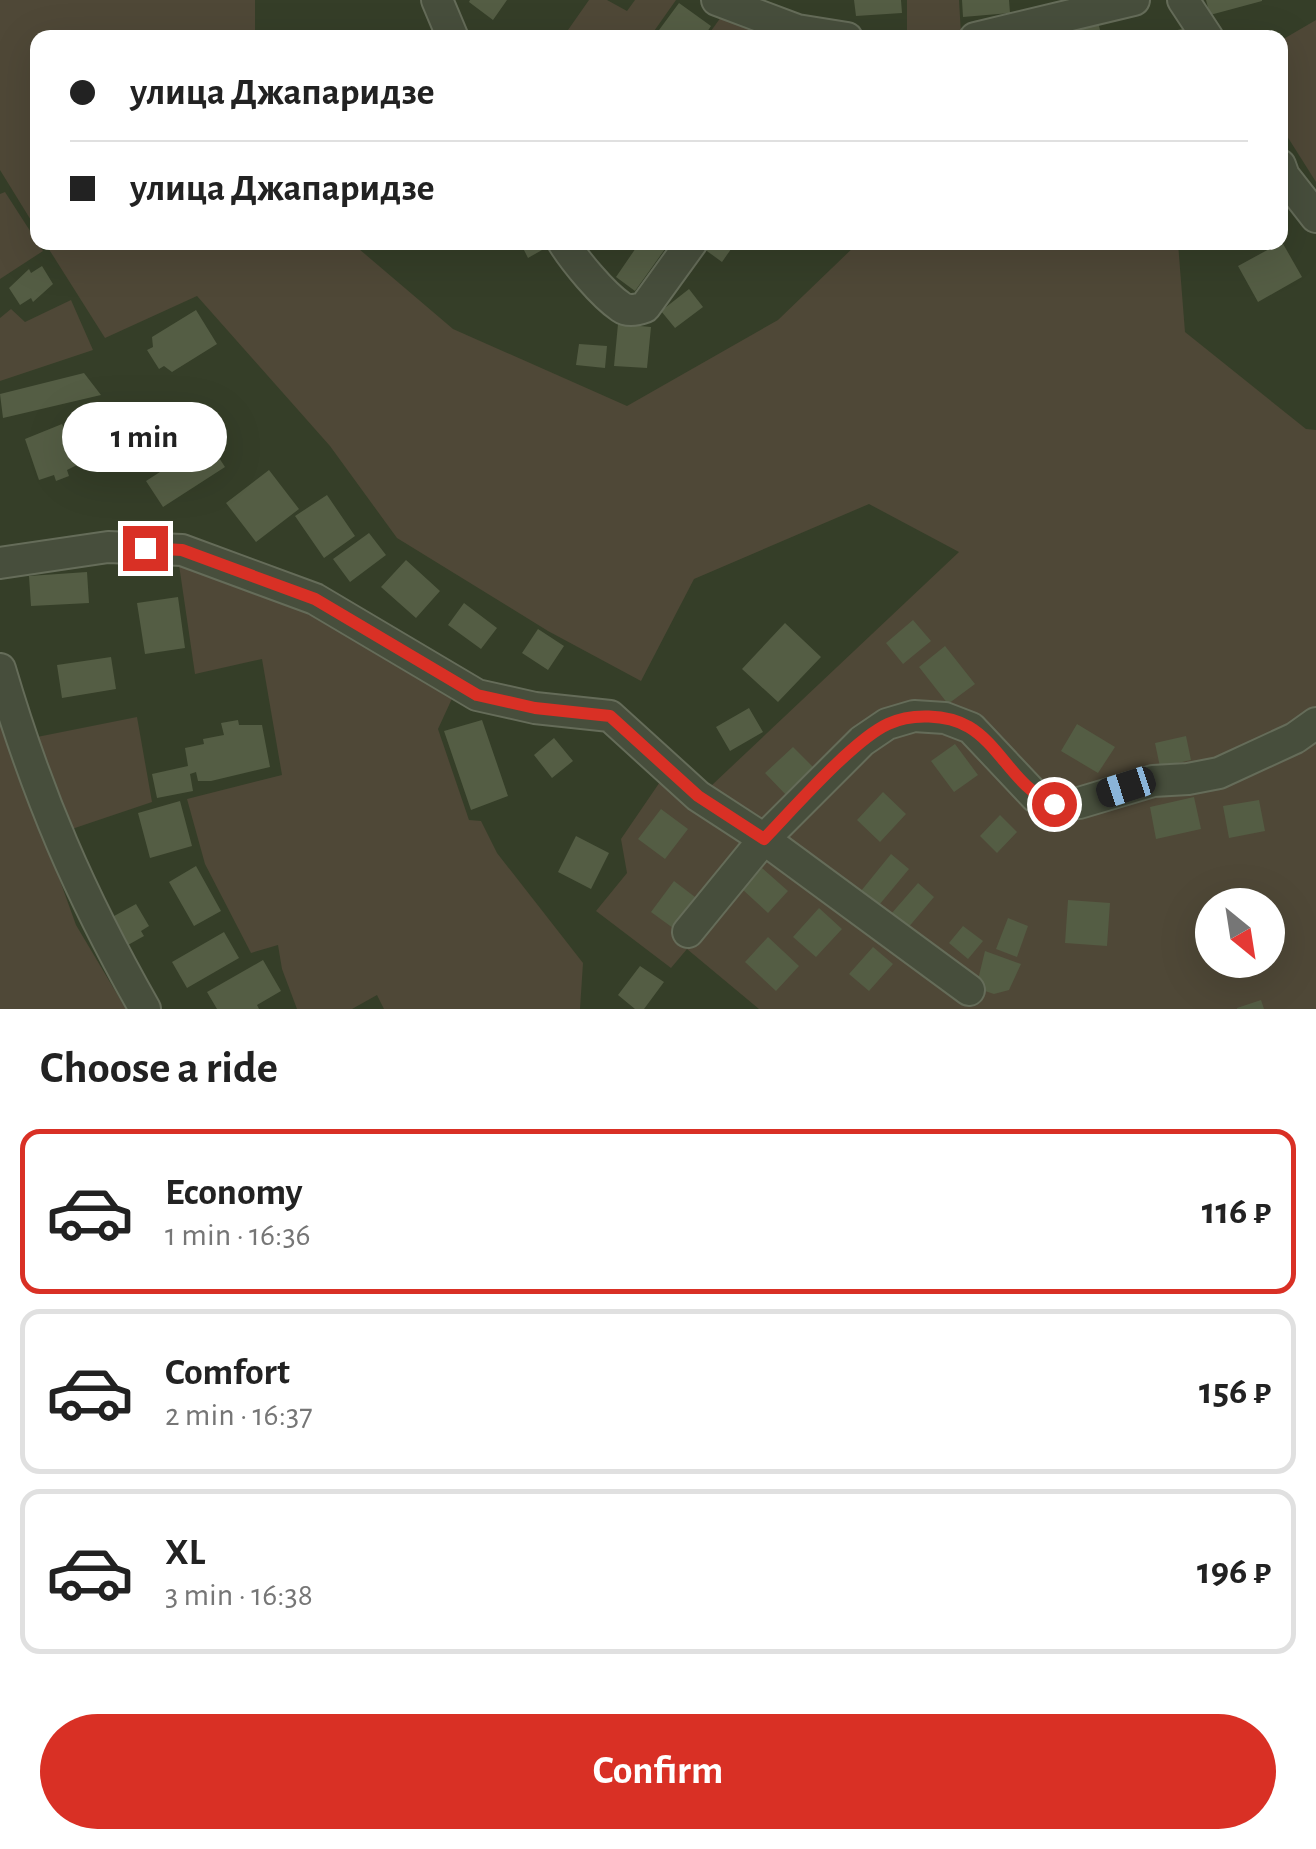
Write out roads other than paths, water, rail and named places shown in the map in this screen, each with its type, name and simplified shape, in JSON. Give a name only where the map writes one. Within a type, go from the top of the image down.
[{"type":"street","points":[[437,0],[450,30]]},
{"type":"street","points":[[717,0],[797,30]]},
{"type":"street","points":[[788,0],[797,30]]},
{"type":"street","points":[[1008,30],[1134,0]]},
{"type":"street","points":[[1183,0],[1203,30]]},
{"type":"street","points":[[1288,181],[1316,217]]},
{"type":"street","points":[[568,250],[622,308],[634,310],[645,307],[686,250]]},
{"type":"street","points":[[0,563],[108,546],[182,550],[315,599],[477,695],[535,708],[610,716],[698,796],[764,839],[969,990]]},
{"type":"street","points":[[0,669],[22,746],[56,836],[97,924],[145,1009]]},
{"type":"street","points":[[688,932],[764,839],[862,741],[887,724],[914,716],[945,718],[971,728],[1036,797],[1054,804],[1078,803],[1153,780],[1219,773],[1295,738],[1316,723]]}]
